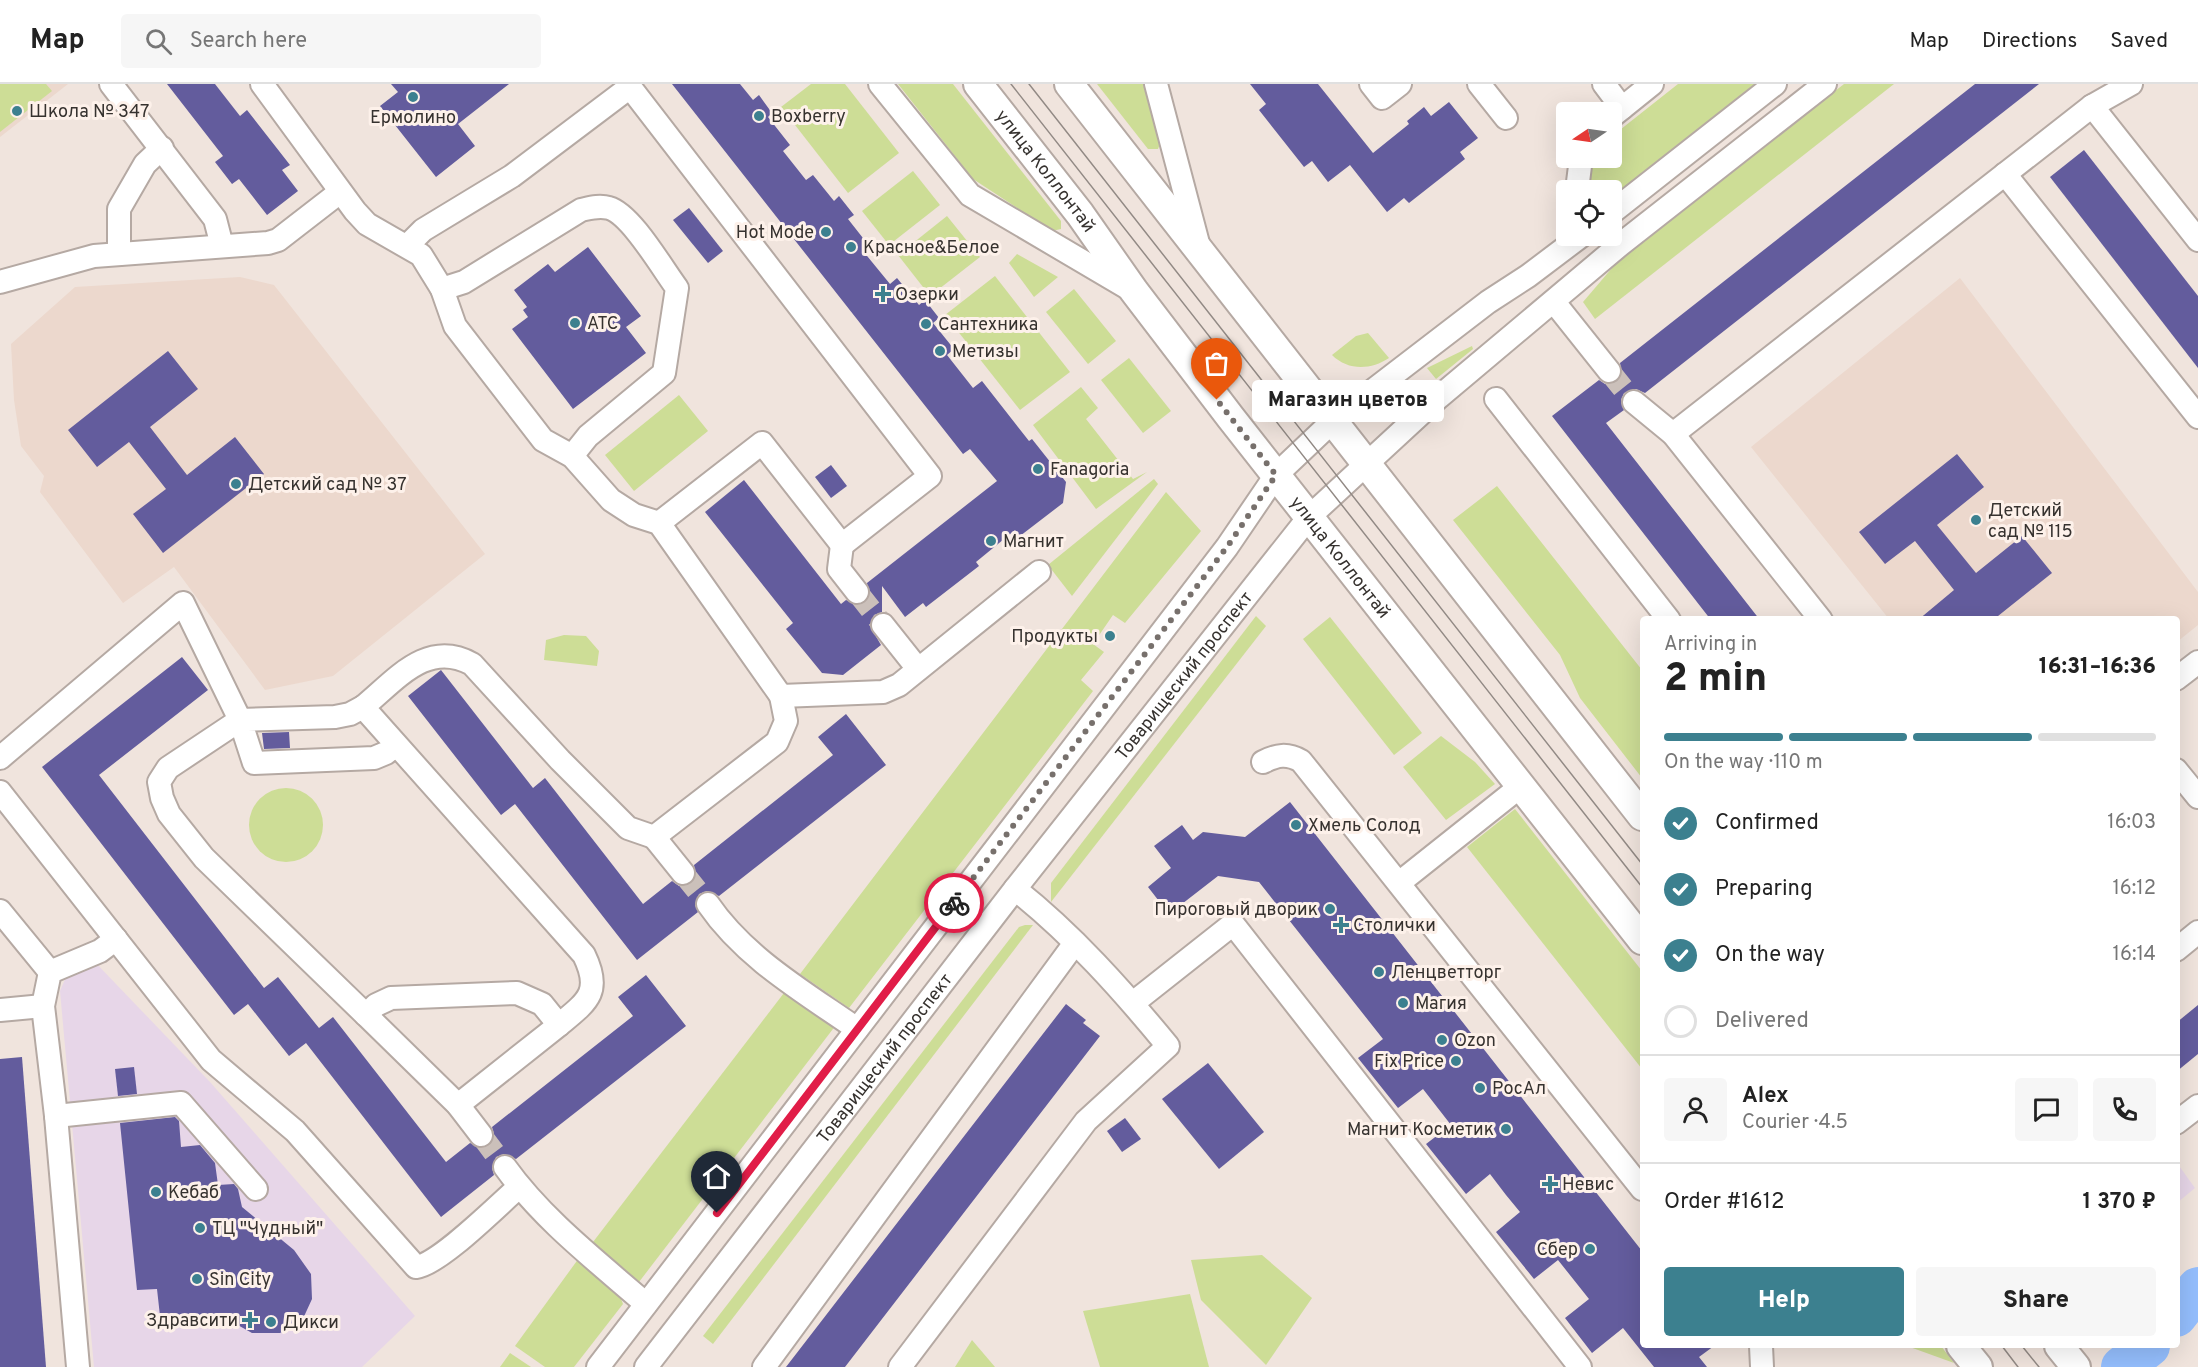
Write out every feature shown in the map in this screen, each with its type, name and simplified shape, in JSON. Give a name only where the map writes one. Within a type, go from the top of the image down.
[{"type":"main road","name":"улица Коллонтай","points":[[978,84],[1080,214],[1134,291],[1276,475],[1640,937]]},
{"type":"main road","points":[[1069,84],[1640,813]]},
{"type":"main road","points":[[1963,1348],[1978,1367]]},
{"type":"street","points":[[111,84],[215,219],[222,246]]},
{"type":"street","points":[[262,84],[340,192],[367,224],[408,245],[421,255],[442,289],[455,326],[543,440],[557,450],[572,456],[610,500],[634,514],[659,523],[781,696],[786,721],[777,742],[654,837]]},
{"type":"street","points":[[880,84],[970,195],[1134,291]]},
{"type":"street","points":[[1156,84],[1201,252]]},
{"type":"street","points":[[1371,84],[1382,98],[1400,84]]},
{"type":"street","points":[[1479,84],[1506,118]]},
{"type":"street","points":[[1604,84],[1612,102]]},
{"type":"street","points":[[1622,107],[1652,84]]},
{"type":"street","points":[[1622,204],[1775,84]]},
{"type":"street","name":"Товарищеский проспект","points":[[646,1367],[1015,889],[1309,517],[1438,397],[1621,244],[1825,84]]},
{"type":"street","points":[[1673,434],[2092,106],[2131,84]]},
{"type":"street","points":[[408,245],[423,230],[512,176],[630,87],[930,476],[842,545],[839,569],[857,592]]},
{"type":"street","points":[[2092,106],[2198,240]]},
{"type":"street","points":[[119,254],[118,210],[145,164],[162,148]]},
{"type":"street","points":[[2005,174],[2198,417]]},
{"type":"street","points":[[0,282],[94,256],[268,243],[278,240],[340,192]]},
{"type":"street","points":[[442,289],[464,282],[581,210],[597,206],[611,208],[624,217],[677,288],[664,374],[588,436],[572,456]]},
{"type":"street","points":[[598,1367],[1227,547],[1276,475],[1333,421],[1565,246]]},
{"type":"street","points":[[1554,302],[1609,371]]},
{"type":"street","points":[[1496,399],[1666,616]]},
{"type":"street","points":[[1634,402],[1673,434],[1818,616]]},
{"type":"street","points":[[659,523],[762,443],[842,545]]},
{"type":"street","points":[[781,696],[883,692],[899,684],[1039,572]]},
{"type":"street","points":[[0,758],[183,603],[240,720],[254,763],[374,758],[396,745]]},
{"type":"street","points":[[883,625],[918,669]]},
{"type":"street","points":[[481,1135],[458,1105],[204,858],[169,814],[162,798],[159,782],[168,768],[240,720],[335,717],[350,714],[363,707],[422,659],[438,655],[457,656],[472,664],[560,760],[628,828],[654,837],[683,873]]},
{"type":"street","points":[[2180,676],[2198,662]]},
{"type":"street","points":[[363,707],[584,955],[593,973],[592,990],[581,1006],[458,1105]]},
{"type":"street","points":[[1263,762],[1276,756],[1290,754],[1301,761],[1640,1186]]},
{"type":"street","points":[[2180,775],[2198,797]]},
{"type":"street","points":[[1399,883],[1521,786]]},
{"type":"street","points":[[0,792],[211,1060],[295,1131],[416,1267],[426,1266],[519,1186]]},
{"type":"street","points":[[900,1367],[1086,1121],[1168,1046],[1132,1003],[1048,915],[1015,889]]},
{"type":"street","points":[[708,904],[724,927],[741,945],[856,1029]]},
{"type":"street","points":[[0,911],[50,972]]},
{"type":"street","points":[[1132,1003],[1233,924],[1580,1367]]},
{"type":"street","points":[[2180,947],[2198,932]]},
{"type":"street","points":[[50,972],[100,951],[116,939]]},
{"type":"street","points":[[764,1367],[1074,943]]},
{"type":"street","points":[[50,972],[43,1006],[56,1116],[78,1367]]},
{"type":"street","points":[[366,1015],[376,1005],[391,998],[517,993],[542,1004],[559,1025]]},
{"type":"street","points":[[0,1010],[43,1006]]},
{"type":"street","points":[[56,1116],[181,1103],[256,1190]]},
{"type":"street","points":[[2180,1120],[2198,1106]]},
{"type":"street","points":[[505,1167],[519,1186],[580,1247],[646,1304]]},
{"type":"street","points":[[1761,1348],[1762,1367]]},
{"type":"shaded area","name":"Школа № 347","points":[[0,84],[68,84],[0,137]]},
{"type":"shaded area","name":"Детский сад № 37","points":[[240,277],[274,285],[485,554],[333,676],[265,690],[174,567],[123,603],[40,492],[44,476],[21,446],[14,400],[11,344],[75,287]]},
{"type":"shaded area","name":"Детский сад № 115","points":[[1960,278],[2198,592],[2198,625],[2180,640],[2180,616],[1887,616],[1751,447]]},
{"type":"shaded area","points":[[92,959],[210,1082],[415,1316],[362,1367],[94,1367],[60,991],[67,975]]},
{"type":"shaded area","points":[[2180,1167],[2195,1188],[2180,1200]]},
{"type":"green space","name":"Школа № 347","points":[[0,84],[46,84],[52,91],[0,132]]},
{"type":"green space","points":[[811,84],[845,84],[899,153],[848,193],[781,107]]},
{"type":"green space","points":[[898,84],[953,84],[1061,221],[1061,229],[1052,231],[973,179]]},
{"type":"green space","points":[[1097,84],[1143,84],[1160,144],[1158,149],[1148,149]]},
{"type":"green space","points":[[1678,84],[1760,84],[1622,192],[1622,180],[1590,180],[1591,168],[1622,168],[1622,128]]},
{"type":"green space","points":[[1844,84],[1894,84],[1595,319],[1583,302],[1618,261]]},
{"type":"green space","points":[[913,171],[940,205],[889,245],[862,211]]},
{"type":"green space","points":[[947,216],[980,257],[930,296],[898,255]]},
{"type":"green space","points":[[1017,254],[1058,277],[1034,297],[1009,263]]},
{"type":"green space","points":[[995,276],[1070,372],[1020,410],[945,315]]},
{"type":"green space","points":[[1074,289],[1116,341],[1088,364],[1046,312]]},
{"type":"green space","points":[[1368,333],[1389,358],[1375,365],[1360,367],[1345,364],[1332,355],[1356,336]]},
{"type":"green space","points":[[1472,346],[1473,349],[1436,379],[1427,368]]},
{"type":"green space","points":[[1129,358],[1171,411],[1143,433],[1101,380]]},
{"type":"green space","points":[[1081,387],[1098,408],[1086,419],[1133,479],[1147,472],[1096,509],[1033,425]]},
{"type":"green space","points":[[679,395],[708,431],[634,491],[605,455]]},
{"type":"green space","points":[[1154,479],[1158,484],[1072,596],[1048,565]]},
{"type":"green space","points":[[1497,486],[1640,667],[1640,775],[1580,698],[1560,655],[1453,520]]},
{"type":"green space","points":[[1166,492],[1201,531],[1125,623],[1113,615],[1093,644],[1104,652],[1081,680],[1093,691],[849,1008],[800,974]]},
{"type":"green space","points":[[1256,616],[1266,626],[1051,902],[1051,883]]},
{"type":"green space","points":[[1330,617],[1422,733],[1394,755],[1303,639]]},
{"type":"green space","points":[[564,635],[586,636],[599,651],[597,666],[544,660],[546,640]]},
{"type":"green space","points":[[1441,736],[1475,762],[1495,784],[1446,820],[1403,767]]},
{"type":"green space","points":[[279,788],[293,788],[307,794],[317,804],[323,818],[321,839],[307,856],[293,862],[279,862],[265,856],[255,846],[249,832],[249,818],[255,804],[265,794]]},
{"type":"green space","points":[[1515,809],[1640,968],[1640,1066],[1467,847]]},
{"type":"green space","points":[[1033,925],[713,1344],[703,1336],[1019,927]]},
{"type":"green space","points":[[787,989],[836,1025],[639,1282],[593,1242]]},
{"type":"green space","points":[[1262,1255],[1312,1298],[1266,1365],[1201,1300],[1191,1260]]},
{"type":"green space","points":[[579,1258],[618,1291],[623,1304],[574,1367],[545,1367],[515,1346]]},
{"type":"green space","points":[[1190,1294],[1209,1367],[1100,1367],[1083,1311]]},
{"type":"green space","points":[[972,1340],[995,1367],[955,1367]]},
{"type":"green space","points":[[1913,1348],[1943,1348],[1954,1363]]},
{"type":"green space","points":[[510,1353],[531,1367],[500,1367]]},
{"type":"building","points":[[167,84],[215,84],[240,116],[247,110],[290,165],[282,170],[298,191],[267,215],[239,179],[232,184],[215,162],[223,156]]},
{"type":"building","points":[[391,84],[509,84],[458,124],[475,146],[436,177],[380,106],[398,92]]},
{"type":"building","points":[[672,84],[740,84],[753,100],[759,95],[772,113],[768,117],[790,145],[783,151],[806,180],[813,175],[834,201],[839,196],[854,215],[848,219],[870,247],[863,251],[890,284],[897,278],[919,305],[925,300],[939,318],[933,323],[954,349],[947,355],[973,388],[982,381],[1029,441],[1032,439],[1066,482],[1063,503],[1020,536],[1015,530],[976,562],[979,566],[926,607],[923,603],[905,617],[882,586],[882,612],[874,615],[870,626],[881,645],[843,675],[822,673],[786,629],[793,623],[705,512],[744,480],[841,604],[846,600],[858,605],[869,598],[867,583],[997,481],[970,449],[963,454]]},
{"type":"building","points":[[1250,84],[1318,84],[1373,153],[1409,124],[1407,121],[1424,107],[1431,116],[1449,102],[1478,138],[1460,152],[1465,159],[1409,203],[1404,198],[1387,212],[1350,165],[1328,182],[1312,161],[1304,167],[1259,110],[1266,104]]},
{"type":"building","points":[[1975,84],[2039,84],[1645,393],[1636,389],[1624,393],[1621,400],[1624,410],[1606,423],[1757,616],[1708,616],[1552,416],[1599,380],[1605,384],[1617,382],[1622,375],[1620,363]]},
{"type":"building","points":[[2084,150],[2198,296],[2198,368],[2050,177]]},
{"type":"building","points":[[689,208],[723,251],[708,263],[673,220]]},
{"type":"building","name":"АТС","points":[[588,247],[641,316],[626,327],[646,353],[573,409],[512,329],[528,317],[523,310],[527,307],[514,290],[548,264],[555,272]]},
{"type":"building","points":[[168,351],[198,389],[150,427],[187,475],[235,437],[264,474],[163,553],[133,514],[166,489],[129,442],[97,467],[68,430]]},
{"type":"building","points":[[1957,454],[1984,487],[1937,525],[1976,573],[2022,536],[2052,573],[1998,616],[1923,616],[1954,590],[1915,541],[1885,564],[1859,532]]},
{"type":"building","points":[[831,465],[847,486],[831,498],[815,477]]},
{"type":"building","points":[[182,657],[208,690],[99,775],[264,988],[278,977],[319,1028],[333,1017],[446,1162],[470,1143],[482,1148],[490,1145],[494,1134],[492,1127],[633,1016],[618,997],[646,975],[686,1026],[516,1159],[504,1154],[496,1157],[492,1168],[494,1175],[441,1217],[306,1043],[289,1056],[248,1004],[234,1015],[42,767]]},
{"type":"building","points":[[441,670],[533,788],[545,778],[643,904],[672,881],[679,886],[691,884],[696,877],[694,865],[833,755],[818,737],[846,714],[886,765],[719,896],[707,891],[699,894],[695,905],[698,912],[637,960],[515,804],[501,815],[408,696]]},
{"type":"building","points":[[289,732],[290,748],[264,749],[262,733]]},
{"type":"building","points":[[1290,802],[1640,1248],[1640,1348],[1711,1348],[1699,1357],[1707,1367],[1654,1367],[1623,1328],[1592,1353],[1565,1318],[1589,1299],[1558,1260],[1534,1279],[1496,1232],[1520,1212],[1490,1174],[1466,1194],[1426,1144],[1451,1125],[1423,1089],[1398,1108],[1358,1058],[1383,1039],[1259,882],[1218,876],[1169,914],[1148,887],[1171,868],[1154,846],[1182,825],[1193,840],[1203,832],[1245,837]]},
{"type":"building","points":[[1066,1004],[1086,1020],[1083,1023],[1100,1036],[845,1367],[786,1367]]},
{"type":"building","points":[[2198,1005],[2198,1054],[2180,1069],[2180,1020]]},
{"type":"building","points":[[22,1057],[46,1367],[0,1367],[0,1059]]},
{"type":"building","points":[[1208,1063],[1264,1132],[1219,1169],[1162,1099]]},
{"type":"building","points":[[134,1067],[137,1094],[118,1096],[115,1069]]},
{"type":"building","name":"ТЦ \"Чудный\"","points":[[175,1117],[179,1121],[181,1147],[200,1145],[215,1163],[218,1185],[234,1184],[238,1189],[242,1207],[294,1250],[311,1274],[312,1299],[301,1323],[280,1333],[252,1333],[227,1319],[161,1325],[157,1289],[137,1290],[120,1123]]},
{"type":"building","points":[[1125,1118],[1141,1139],[1122,1152],[1107,1131]]},
{"type":"waterway","points":[[2180,1311],[2198,1288]]},
{"type":"waterway","points":[[2122,1367],[2146,1348]]},
{"type":"tunnel","points":[[1609,371],[1634,402]]},
{"type":"tunnel","points":[[857,592],[883,625]]},
{"type":"tunnel","points":[[683,873],[708,904]]},
{"type":"tunnel","points":[[481,1135],[505,1167]]},
{"type":"tram line","points":[[1011,84],[1640,884]]},
{"type":"tram line","points":[[1029,84],[1640,861]]},
{"type":"tram line","points":[[2004,1348],[2018,1367]]},
{"type":"tram line","points":[[2024,1348],[2039,1367]]},
{"type":"way so far","points":[[954,903],[1227,547],[1276,475],[1217,400]]},
{"type":"place","name":"Ермолино","points":[[413,97]]},
{"type":"place","name":"Школа № 347","points":[[17,111]]},
{"type":"place","name":"Boxberry","points":[[759,116]]},
{"type":"place","name":"Hot Mode","points":[[826,232]]},
{"type":"place","name":"Красное&Белое","points":[[851,247]]},
{"type":"place","name":"Озерки","points":[[883,294]]},
{"type":"place","name":"АТС","points":[[575,323]]},
{"type":"place","name":"Сантехника","points":[[926,324]]},
{"type":"place","name":"Метизы","points":[[940,351]]},
{"type":"place","name":"Магазин цветов","points":[[1217,400]]},
{"type":"place","name":"Fanagoria","points":[[1038,469]]},
{"type":"place","name":"Детский сад № 37","points":[[236,484]]},
{"type":"place","name":"Детский сад № 115","points":[[1976,520]]},
{"type":"place","name":"Магнит","points":[[991,541]]},
{"type":"place","name":"Продукты","points":[[1110,636]]},
{"type":"place","name":"Хмель Солод","points":[[1296,825]]},
{"type":"place","name":"Пироговый дворик","points":[[1330,909]]},
{"type":"place","name":"Столички","points":[[1341,925]]},
{"type":"place","name":"Ленцветторг","points":[[1379,972]]},
{"type":"place","name":"Магия","points":[[1403,1003]]},
{"type":"place","name":"Ozon","points":[[1442,1040]]},
{"type":"place","name":"Fix Price","points":[[1456,1061]]},
{"type":"place","name":"РосАл","points":[[1480,1088]]},
{"type":"place","name":"Магнит Косметик","points":[[1506,1129]]},
{"type":"place","name":"Невис","points":[[1550,1184]]},
{"type":"place","name":"Кебаб","points":[[156,1192]]},
{"type":"place","name":"ТЦ \"Чудный\"","points":[[200,1228]]},
{"type":"place","name":"Сбер","points":[[1590,1249]]},
{"type":"place","name":"Sin City","points":[[197,1279]]},
{"type":"place","name":"Здравсити","points":[[250,1320]]},
{"type":"place","name":"Дикси","points":[[271,1322]]},
{"type":"route","points":[[717,1213],[954,903]]}]
